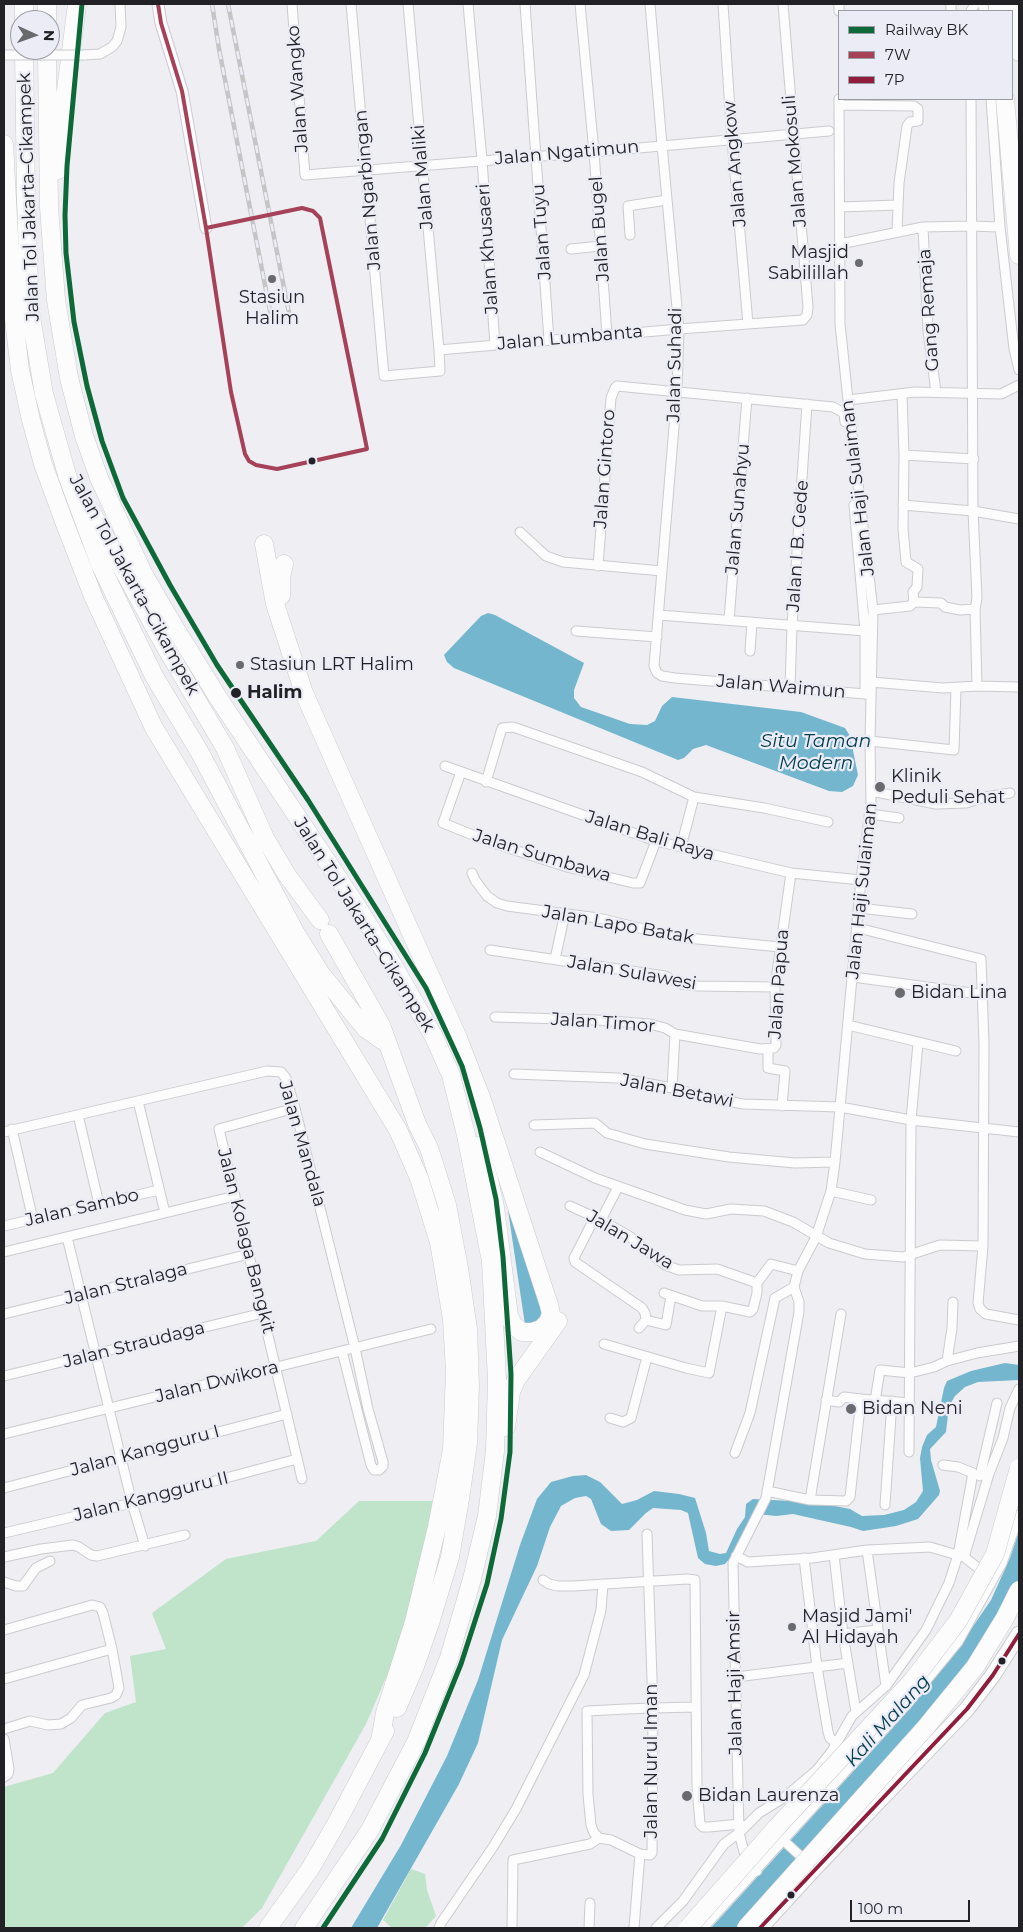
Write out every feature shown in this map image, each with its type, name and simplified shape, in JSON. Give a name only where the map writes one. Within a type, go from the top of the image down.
[{"type":"highway","points":[[53,270],[62,133],[77,4]]},
{"type":"highway","points":[[1015,4],[1019,52]]},
{"type":"highway","name":"Jalan Tol Jakarta–Cikampek","points":[[24,60],[30,311],[44,394],[67,475],[100,564],[154,676],[199,751],[294,932],[321,974],[366,1029],[386,1043]]},
{"type":"highway","name":"Jalan Tol Jakarta–Cikampek","points":[[47,60],[49,207],[60,335],[84,436],[99,478],[149,583],[193,659],[358,908],[434,1037],[452,1080],[466,1136],[490,1261],[497,1380],[495,1452],[487,1516],[472,1579],[449,1658],[416,1742],[370,1830],[304,1928]]},
{"type":"highway","points":[[1005,100],[1019,255]]},
{"type":"highway","points":[[4,144],[12,294],[20,370],[43,464],[82,569],[154,728],[398,1130],[419,1178],[439,1242],[453,1328],[455,1379],[452,1450],[437,1528],[414,1622],[385,1713],[380,1741]]},
{"type":"highway","name":"Jalan Tol Jakarta–Cikampek","points":[[64,460],[166,648],[225,748],[265,838],[286,875],[325,928],[381,1025],[386,1043],[428,1148],[447,1206],[468,1329],[470,1386],[467,1452],[460,1499],[450,1557],[415,1666],[400,1704],[336,1824],[310,1869],[268,1928]]},
{"type":"highway","points":[[264,544],[275,604],[304,693],[458,1038],[490,1126],[549,1304],[550,1314],[548,1322],[542,1329],[522,1332],[514,1326],[509,1316],[489,1180],[452,1080]]},
{"type":"highway","points":[[284,564],[281,586],[282,602],[302,664],[467,1035],[493,1106],[558,1302],[558,1320],[516,1380],[511,1392],[507,1411],[503,1460],[487,1516]]},
{"type":"highway","points":[[688,1928],[777,1827],[913,1680],[958,1621],[995,1554],[1019,1468]]},
{"type":"highway","points":[[746,1928],[926,1727],[974,1667],[1005,1618],[1019,1590]]},
{"type":"main road","points":[[760,1928],[811,1866],[967,1709],[993,1675],[1019,1634]]},
{"type":"street","points":[[4,55],[84,56],[100,54],[117,41],[121,27],[120,4]]},
{"type":"street","points":[[152,4],[155,24],[170,75],[182,91]]},
{"type":"street","points":[[158,4],[161,23],[182,91],[206,228]]},
{"type":"street","name":"Jalan Wangko","points":[[292,4],[305,175]]},
{"type":"street","name":"Jalan Ngarbingan","points":[[351,4],[384,376],[440,371],[439,350]]},
{"type":"street","name":"Jalan Maliki","points":[[408,4],[439,350]]},
{"type":"street","name":"Jalan Khusaeri","points":[[468,4],[482,160],[494,345]]},
{"type":"street","name":"Jalan Tuyu","points":[[525,4],[549,340]]},
{"type":"street","name":"Jalan Bugel","points":[[580,4],[594,152],[607,335]]},
{"type":"street","name":"Jalan Suhadi","points":[[650,4],[680,329],[677,391],[654,666]]},
{"type":"street","name":"Jalan Angkow","points":[[723,4],[732,140],[748,324]]},
{"type":"street","name":"Jalan Mokosuli","points":[[783,4],[792,134],[808,307],[805,318]]},
{"type":"street","points":[[971,100],[973,511],[977,598],[975,609],[977,686]]},
{"type":"street","points":[[991,100],[1000,227],[1014,349],[1019,370]]},
{"type":"street","points":[[840,102],[914,106],[918,109],[917,122],[907,124],[901,160],[897,231]]},
{"type":"street","name":"Jalan Haji Sulaiman","points":[[767,1494],[799,1312],[799,1302],[794,1286],[798,1271],[816,1237],[831,1191],[836,1162],[861,880],[870,814],[873,610],[840,324],[840,102]]},
{"type":"street","name":"Jalan Ngatimun","points":[[305,175],[829,131]]},
{"type":"street","points":[[630,235],[628,206],[667,200]]},
{"type":"street","points":[[840,206],[898,205]]},
{"type":"street","points":[[840,244],[897,231],[923,228],[1000,227]]},
{"type":"street","name":"Gang Remaja","points":[[923,228],[928,331],[936,392]]},
{"type":"street","points":[[571,249],[601,246]]},
{"type":"street","name":"Jalan Lumbanta","points":[[439,350],[805,318]]},
{"type":"street","points":[[848,400],[936,392],[1005,393],[1019,385]]},
{"type":"street","name":"Jalan Gintoro","points":[[598,566],[612,392],[617,386],[807,404],[833,407],[838,410]]},
{"type":"street","points":[[902,394],[904,455],[902,528],[906,562],[918,569],[918,588],[913,592],[914,602]]},
{"type":"street","name":"Jalan Sunahyu","points":[[729,620],[747,398]]},
{"type":"street","name":"Jalan I B. Gede","points":[[790,688],[792,626],[807,404]]},
{"type":"street","name":"Jalan Waimun","points":[[654,666],[657,673],[662,676],[865,694],[865,631],[845,419],[844,413],[838,410]]},
{"type":"street","points":[[904,455],[974,459]]},
{"type":"street","points":[[904,505],[973,511],[1019,519]]},
{"type":"street","points":[[520,532],[531,544],[546,556],[555,560],[598,566],[662,571]]},
{"type":"street","points":[[873,610],[910,606],[914,602],[941,603],[945,607],[960,610],[975,609]]},
{"type":"street","points":[[659,615],[865,631]]},
{"type":"street","points":[[750,651],[752,622]]},
{"type":"street","points":[[576,631],[657,637]]},
{"type":"street","points":[[871,682],[956,688],[977,686],[1019,687]]},
{"type":"street","points":[[870,741],[954,750],[956,688]]},
{"type":"street","points":[[486,782],[502,728],[513,727],[642,772],[694,797],[764,808],[828,822]]},
{"type":"street","name":"Jalan Bali Raya","points":[[444,766],[656,841],[791,873],[861,880]]},
{"type":"street","name":"Jalan Sumbawa","points":[[461,772],[444,823],[490,842],[567,866],[633,883],[642,882],[656,841]]},
{"type":"street","points":[[871,791],[936,804],[966,803],[1010,793]]},
{"type":"street","points":[[681,847],[694,797]]},
{"type":"street","points":[[870,814],[899,818]]},
{"type":"street","name":"Jalan Lapo Batak","points":[[472,872],[475,880],[487,896],[507,906],[598,918],[677,937],[780,947]]},
{"type":"street","name":"Jalan Papua","points":[[782,1106],[785,1071],[768,1068],[768,1049],[774,1048],[776,1044],[775,987],[791,873]]},
{"type":"street","points":[[859,908],[912,914]]},
{"type":"street","points":[[555,959],[565,913]]},
{"type":"street","points":[[858,928],[981,959],[983,998],[983,1246],[978,1303],[980,1309],[986,1314],[1019,1320]]},
{"type":"street","name":"Jalan Sulawesi","points":[[490,950],[665,976],[681,984],[775,987]]},
{"type":"street","points":[[853,977],[979,994],[983,998]]},
{"type":"street","name":"Jalan Timor","points":[[495,1017],[597,1020],[650,1024],[665,1028],[676,1034],[768,1049]]},
{"type":"street","points":[[848,1025],[956,1052]]},
{"type":"street","points":[[672,1088],[676,1034]]},
{"type":"street","points":[[909,1452],[911,1120],[918,1043]]},
{"type":"street","name":"Jalan Mandala","points":[[8,1130],[272,1070],[284,1074],[295,1108],[383,1464],[382,1468],[378,1470],[374,1470],[371,1465],[357,1411]]},
{"type":"street","name":"Jalan Betawi","points":[[514,1074],[618,1078],[743,1104],[840,1107],[911,1120],[1019,1132]]},
{"type":"street","points":[[138,1101],[165,1213]]},
{"type":"street","name":"Jalan Kolaga Bangkit","points":[[295,1108],[219,1129],[302,1478]]},
{"type":"street","points":[[78,1115],[99,1204]]},
{"type":"street","points":[[534,1125],[595,1123],[607,1132],[645,1144],[729,1157],[795,1163],[836,1162]]},
{"type":"street","points":[[8,1130],[33,1220]]},
{"type":"street","points":[[540,1152],[618,1187],[700,1214],[731,1209],[764,1211],[793,1222],[816,1237],[865,1254],[894,1257],[940,1245],[983,1246]]},
{"type":"street","points":[[618,1187],[574,1258],[575,1262],[642,1308],[646,1320],[639,1328]]},
{"type":"street","name":"Jalan Sambo","points":[[4,1226],[159,1190]]},
{"type":"street","points":[[831,1191],[871,1200]]},
{"type":"street","points":[[4,1252],[235,1196]]},
{"type":"street","name":"Jalan Jawa","points":[[570,1206],[629,1236],[665,1265],[679,1270],[717,1270],[757,1283]]},
{"type":"street","points":[[67,1237],[132,1503],[145,1546]]},
{"type":"street","name":"Jalan Stralaga","points":[[4,1314],[249,1254]]},
{"type":"street","points":[[646,1320],[666,1325],[668,1295],[702,1306],[722,1306],[751,1311],[757,1293],[757,1283],[771,1264],[798,1271]]},
{"type":"street","points":[[735,1453],[750,1412],[775,1298],[794,1286]]},
{"type":"street","points":[[947,1361],[952,1328],[953,1302]]},
{"type":"street","points":[[604,1344],[647,1358],[710,1372],[722,1306]]},
{"type":"street","name":"Jalan Straudaga","points":[[4,1376],[264,1313]]},
{"type":"street","points":[[810,1500],[841,1314]]},
{"type":"street","name":"Jalan Dwikora","points":[[4,1434],[431,1328]]},
{"type":"street","points":[[875,1401],[880,1370],[910,1373],[934,1368],[947,1361],[977,1352],[1019,1346]]},
{"type":"street","points":[[342,1351],[357,1411],[368,1408]]},
{"type":"street","points":[[610,1418],[623,1422],[631,1418],[647,1358]]},
{"type":"street","points":[[961,1556],[980,1477],[1002,1438],[1010,1408],[1019,1389]]},
{"type":"street","points":[[826,1400],[840,1402],[844,1397],[910,1403]]},
{"type":"street","points":[[767,1494],[842,1502],[850,1498],[861,1399]]},
{"type":"street","points":[[884,1505],[892,1402]]},
{"type":"street","points":[[656,1928],[683,1901],[724,1844],[759,1813],[785,1797],[817,1770],[837,1744],[856,1712],[886,1686],[934,1618],[961,1556],[997,1403]]},
{"type":"street","name":"Jalan Kangguru I","points":[[4,1488],[287,1414]]},
{"type":"street","name":"Jalan Kangguru II","points":[[4,1533],[132,1503],[297,1459]]},
{"type":"street","points":[[942,1465],[958,1467],[980,1477]]},
{"type":"street","name":"Jalan Haji Amsir","points":[[757,1871],[746,1859],[740,1829],[733,1562],[759,1514],[767,1494]]},
{"type":"street","points":[[703,1928],[786,1842],[907,1704],[958,1642],[1002,1563],[1019,1515]]},
{"type":"street","name":"Jalan Nurul Iman","points":[[634,1928],[640,1854],[650,1855],[652,1853],[653,1708],[647,1534]]},
{"type":"street","points":[[4,1557],[70,1545],[76,1545],[91,1555],[98,1556],[185,1535]]},
{"type":"street","points":[[736,1556],[748,1562],[834,1555],[867,1550],[930,1547],[961,1556],[993,1580]]},
{"type":"street","points":[[867,1550],[886,1686],[907,1704]]},
{"type":"street","points":[[834,1555],[843,1634],[856,1712]]},
{"type":"street","points":[[804,1558],[817,1667],[829,1736],[837,1744]]},
{"type":"street","points":[[4,1582],[23,1586],[36,1568],[50,1561]]},
{"type":"street","points":[[543,1580],[558,1586],[693,1578],[695,1580],[697,1786],[700,1824],[703,1827],[740,1829]]},
{"type":"street","points":[[439,1928],[516,1809],[584,1675],[601,1610],[603,1584]]},
{"type":"street","points":[[4,1630],[92,1605],[100,1607],[112,1649],[119,1688],[114,1696],[82,1705],[70,1718],[61,1724],[48,1725],[30,1721],[4,1729]]},
{"type":"street","points":[[843,1634],[877,1630]]},
{"type":"street","points":[[4,1679],[112,1649]]},
{"type":"street","points":[[736,1677],[848,1663]]},
{"type":"street","points":[[640,1854],[611,1840],[599,1838],[594,1833],[590,1817],[588,1794],[586,1711],[696,1706]]},
{"type":"street","points":[[4,1739],[9,1769],[8,1774],[4,1777]]},
{"type":"street","points":[[817,1770],[831,1789]]},
{"type":"street","points":[[512,1928],[513,1860],[590,1844],[599,1838]]},
{"type":"street","points":[[786,1842],[811,1866]]},
{"type":"street","points":[[589,1928],[590,1903]]},
{"type":"green space","points":[[359,1501],[433,1501],[435,1564],[366,1724],[262,1908],[242,1928],[4,1928],[4,1787],[53,1773],[105,1713],[136,1702],[130,1656],[166,1649],[152,1613],[226,1559],[316,1541]]},
{"type":"green space","points":[[411,1869],[425,1874],[427,1890],[436,1916],[425,1928],[392,1928],[383,1920]]},
{"type":"water","name":"Situ Taman Modern","points":[[488,613],[584,663],[574,690],[574,698],[581,707],[630,724],[647,725],[655,721],[662,706],[672,697],[801,712],[845,728],[850,736],[858,775],[853,786],[842,792],[829,791],[706,745],[693,749],[684,758],[678,760],[454,668],[447,662],[444,655],[481,616]]},
{"type":"water","points":[[508,1210],[545,1315],[543,1322],[525,1325]]},
{"type":"water","points":[[1005,1363],[1019,1365],[1019,1380],[978,1382],[965,1387],[955,1396],[949,1406],[946,1432],[930,1449],[931,1460],[940,1491],[939,1495],[918,1519],[896,1526],[863,1531],[793,1514],[776,1516],[757,1514],[739,1548],[725,1564],[716,1566],[705,1564],[698,1558],[688,1513],[681,1510],[653,1508],[629,1530],[611,1531],[601,1524],[591,1499],[586,1496],[575,1498],[561,1506],[550,1527],[537,1566],[502,1640],[478,1743],[459,1784],[377,1928],[351,1928],[401,1845],[447,1756],[478,1680],[520,1545],[537,1499],[551,1482],[573,1476],[586,1475],[600,1482],[622,1504],[637,1500],[654,1491],[695,1498],[706,1533],[709,1551],[720,1554],[726,1553],[745,1517],[746,1504],[753,1499],[830,1505],[850,1509],[862,1516],[884,1515],[904,1510],[916,1502],[923,1491],[920,1458],[922,1447],[927,1435],[936,1427],[947,1381],[971,1371]]},
{"type":"water","points":[[1019,1531],[1019,1583],[967,1672],[740,1928],[711,1928],[890,1731],[950,1660],[991,1600],[1010,1558]]},
{"type":"railway","points":[[212,4],[272,321]]},
{"type":"railway","points":[[228,4],[290,318]]},
{"type":"rail line","name":"BK","points":[[82,4],[67,166],[66,253],[74,322],[87,386],[102,441],[123,498],[170,585],[217,665],[308,800],[426,988],[462,1066],[480,1128],[496,1199],[503,1257],[511,1374],[510,1452],[501,1519],[487,1584],[461,1664],[425,1753],[382,1839],[323,1928]]},
{"type":"transit line","name":"7W","points":[[158,4],[161,23],[182,91],[206,228]]},
{"type":"transit line","name":"7W","points":[[302,208],[313,211],[320,218],[367,449],[277,469],[256,465],[249,461],[245,454],[231,392],[206,228],[302,208]]},
{"type":"transit line","name":"7P","points":[[760,1928],[967,1709],[993,1675],[1019,1634]]},
{"type":"place","name":"Masjid Sabilillah","points":[[859,263]]},
{"type":"place","name":"Stasiun Halim","points":[[272,279]]},
{"type":"place","name":"Stasiun LRT Halim","points":[[240,665]]},
{"type":"place","name":"Halim","points":[[236,693]]},
{"type":"place","name":"Klinik Peduli Sehat","points":[[880,787]]},
{"type":"place","name":"Bidan Lina","points":[[900,993]]},
{"type":"place","name":"Bidan Neni","points":[[851,1409]]},
{"type":"place","name":"Masjid Jami' Al Hidayah","points":[[792,1627]]},
{"type":"place","name":"Bidan Laurenza","points":[[687,1796]]},
{"type":"water label","name":"Kali Malang","points":[[888,1721]]}]
